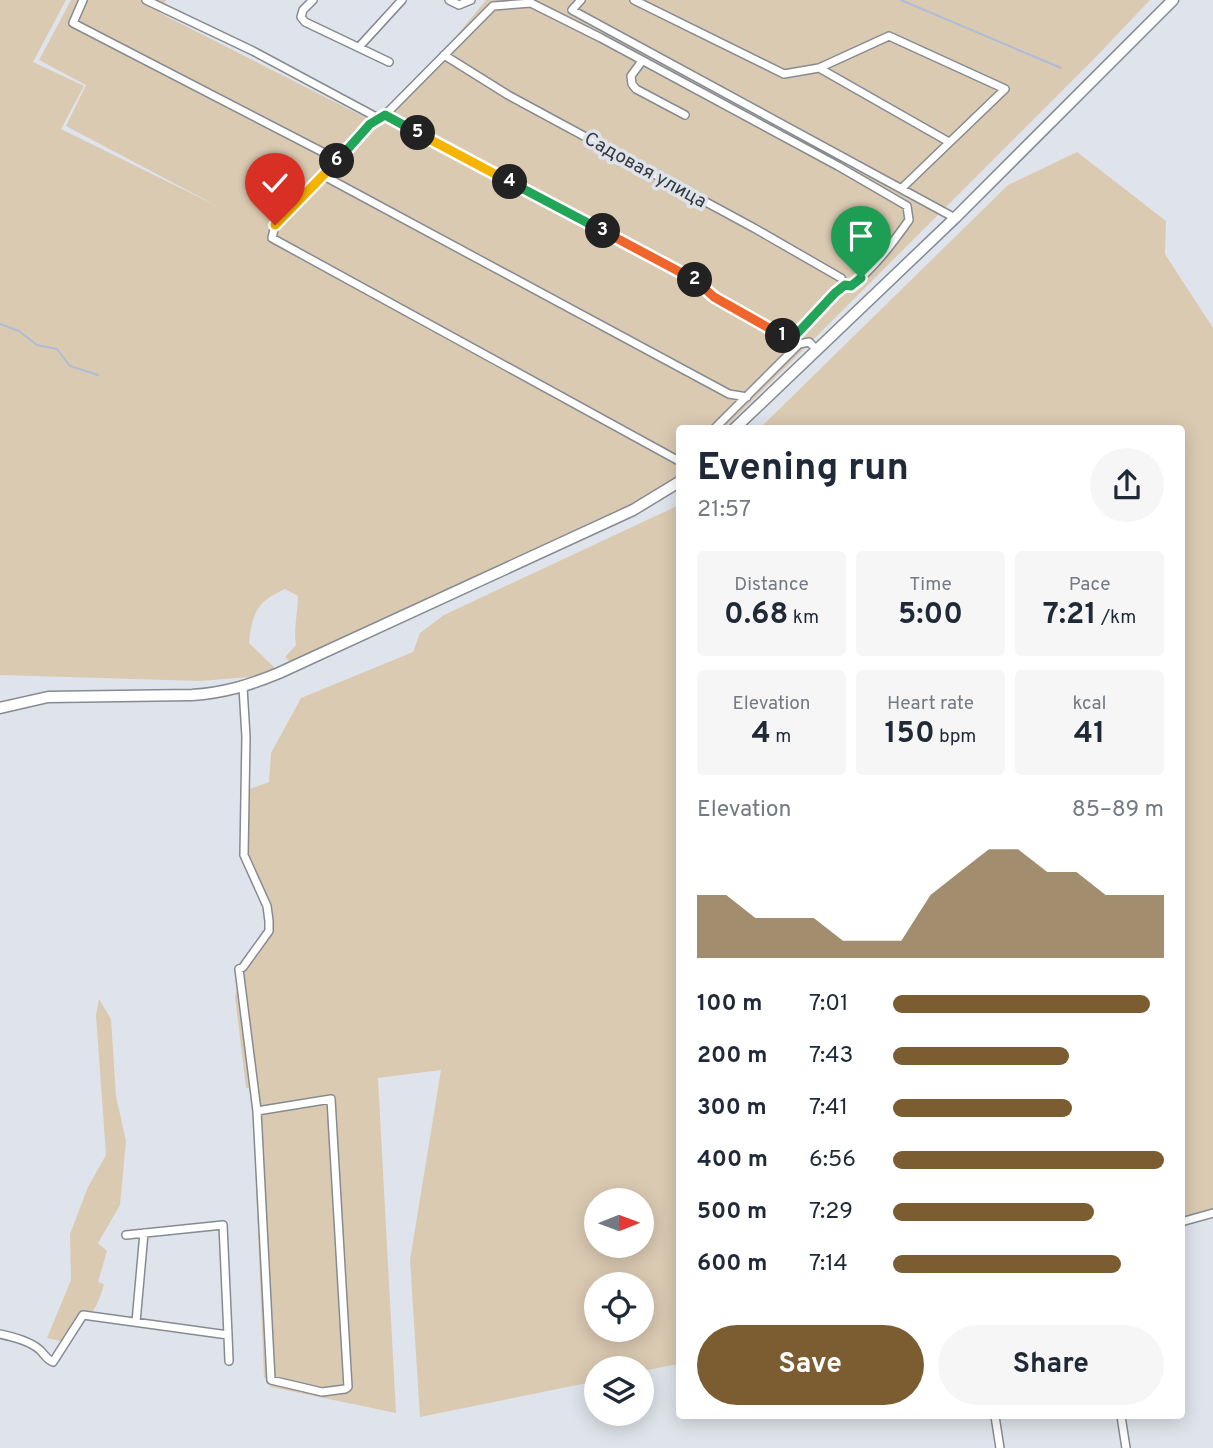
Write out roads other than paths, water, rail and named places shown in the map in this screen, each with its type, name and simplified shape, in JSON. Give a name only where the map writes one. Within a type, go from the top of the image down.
[{"type":"main road","points":[[738,425],[955,218],[1173,0]]},
{"type":"main road","points":[[1,704],[48,697],[192,695],[243,687],[279,673],[633,510],[676,484]]},
{"type":"street","points":[[83,0],[73,23],[338,160]]},
{"type":"street","points":[[146,0],[253,51],[694,279],[714,297],[787,339],[809,342],[816,349]]},
{"type":"street","points":[[313,0],[303,10],[301,17],[305,22],[389,62]]},
{"type":"street","points":[[359,47],[402,0]]},
{"type":"street","points":[[449,0],[459,5],[471,0]]},
{"type":"street","points":[[486,0],[493,6]]},
{"type":"street","points":[[581,0],[572,9],[955,218]]},
{"type":"street","points":[[634,0],[784,74],[819,68],[889,36],[1005,89],[902,188]]},
{"type":"street","points":[[676,459],[272,238],[275,225],[493,6],[531,3],[881,189],[907,206],[909,220],[891,246],[861,278],[835,293],[747,397],[717,425]]},
{"type":"street","name":"Садовая улица","points":[[444,55],[508,95],[841,278],[845,285]]},
{"type":"street","points":[[642,61],[631,76],[632,84],[636,89],[685,115]]},
{"type":"street","points":[[819,68],[948,142]]},
{"type":"street","points":[[324,176],[729,394],[747,397]]},
{"type":"street","points":[[243,687],[246,749],[244,855],[267,906],[269,920],[269,931],[265,938],[239,969],[257,1111],[271,1380],[322,1392],[345,1389],[348,1387],[331,1099],[257,1111]]},
{"type":"street","points":[[1185,1221],[1213,1213]]},
{"type":"street","points":[[126,1235],[223,1225],[229,1361]]},
{"type":"street","points":[[136,1322],[144,1233]]},
{"type":"street","points":[[0,1334],[15,1337],[40,1350],[45,1358],[53,1362],[83,1315],[228,1335]]},
{"type":"street","points":[[995,1419],[1000,1448]]},
{"type":"street","points":[[1121,1419],[1126,1448]]},
{"type":"waterway","points":[[901,0],[1061,68]]},
{"type":"waterway","points":[[0,324],[19,331],[37,345],[57,349],[70,366],[98,375]]}]
